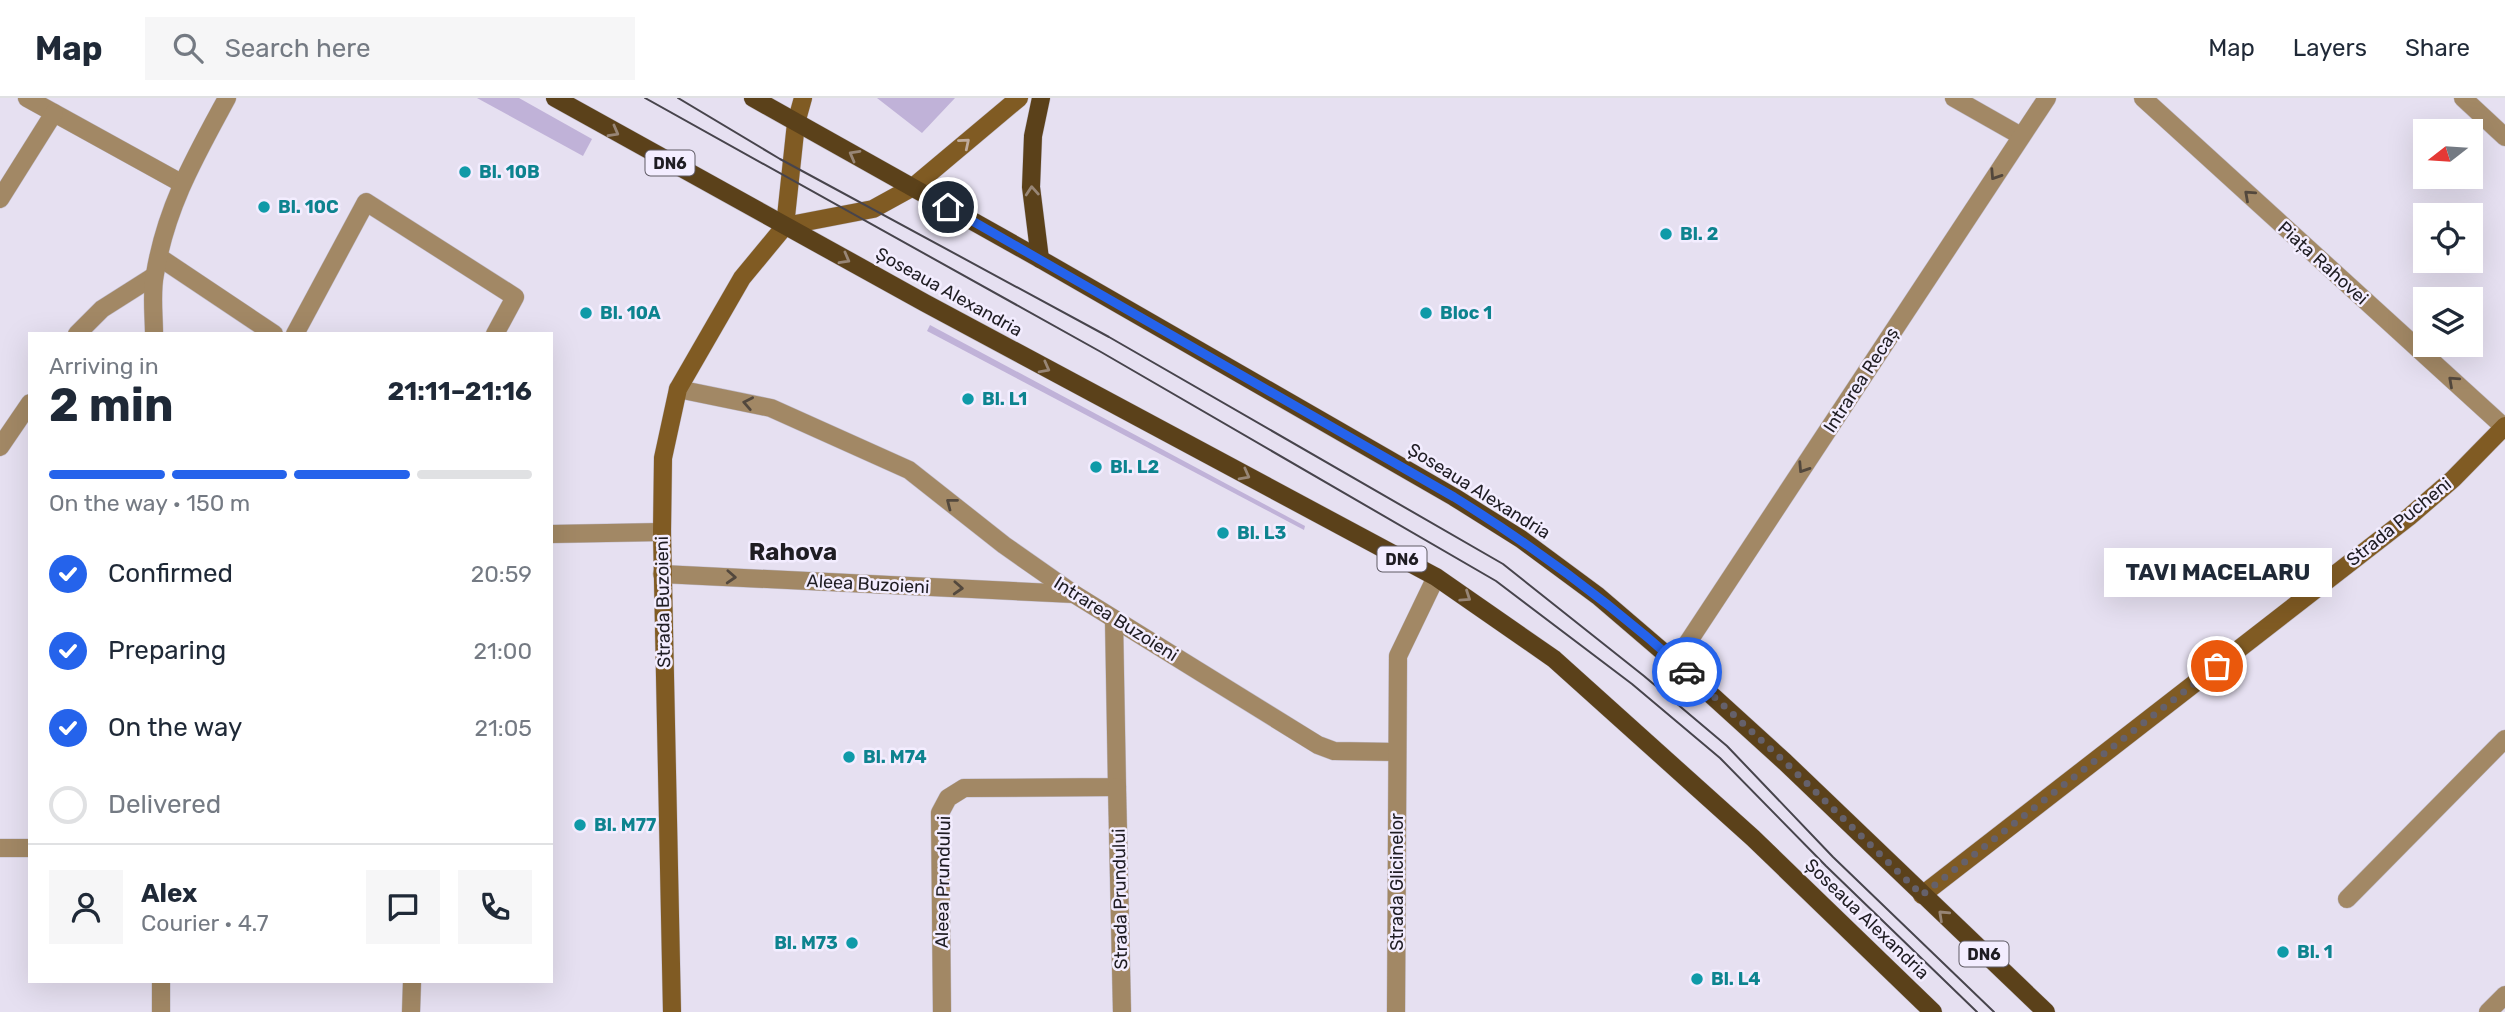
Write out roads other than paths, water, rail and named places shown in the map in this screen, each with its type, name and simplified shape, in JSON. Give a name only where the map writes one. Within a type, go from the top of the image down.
[{"type":"main road","name":"DN6","points":[[555,98],[785,226]]},
{"type":"main road","name":"DN6","points":[[753,98],[913,187]]},
{"type":"main road","points":[[1040,259],[1031,187],[1033,136],[1041,98]]},
{"type":"main road","name":"Șoseaua Alexandria","points":[[913,187],[1454,497],[1521,539],[1598,596],[1675,662],[1785,762],[2046,1012]]},
{"type":"main road","name":"Șoseaua Alexandria","points":[[785,226],[1436,577],[1554,659],[1753,838],[1933,1012]]},
{"type":"street","points":[[27,98],[181,183]]},
{"type":"street","points":[[155,332],[154,276],[163,236],[181,183],[227,98]]},
{"type":"street","points":[[803,98],[796,123],[785,226],[873,209],[913,187],[1019,98]]},
{"type":"street","points":[[1954,98],[2021,136]]},
{"type":"street","name":"Intrarea Recaș","points":[[1675,662],[2047,98]]},
{"type":"street","name":"Piața Rahovei","points":[[2143,98],[2504,427]]},
{"type":"street","points":[[2463,98],[2505,138]]},
{"type":"street","points":[[0,199],[54,113]]},
{"type":"street","points":[[296,332],[366,202],[515,297],[496,332]]},
{"type":"street","name":"Strada Buzoieni","points":[[672,1012],[662,574],[663,458],[678,389],[742,278],[785,226]]},
{"type":"street","points":[[159,257],[271,332]]},
{"type":"street","points":[[79,332],[102,309],[154,276]]},
{"type":"street","name":"Intrarea Buzoieni","points":[[678,389],[771,408],[909,470],[1004,545],[1074,594],[1318,745],[1334,751],[1397,752]]},
{"type":"street","points":[[0,447],[28,406]]},
{"type":"street","name":"Strada Pucheni","points":[[1922,895],[2409,517],[2453,479],[2504,427]]},
{"type":"street","points":[[553,534],[662,532]]},
{"type":"street","name":"Aleea Buzoieni","points":[[662,574],[1074,594]]},
{"type":"street","points":[[1397,752],[1398,656],[1436,577]]},
{"type":"street","name":"Strada Prundului","points":[[1114,619],[1122,1012]]},
{"type":"street","points":[[2347,899],[2504,741]]},
{"type":"street","name":"Strada Glicinelor","points":[[1396,1012],[1397,752]]},
{"type":"street","name":"Aleea Prundului","points":[[942,1012],[940,813],[948,798],[964,788],[1117,787]]},
{"type":"street","points":[[0,848],[28,848]]},
{"type":"street","points":[[161,983],[161,1012]]},
{"type":"street","points":[[411,1012],[412,983]]},
{"type":"street","points":[[2488,1012],[2505,995]]},
{"type":"tram line","points":[[645,98],[1101,352],[1496,581],[1632,684],[1720,758],[1826,866],[1977,1012]]},
{"type":"tram line","points":[[678,98],[780,159],[1109,337],[1503,564],[1727,746],[1833,857],[1994,1012]]},
{"type":"place","name":"Bl. 10B","points":[[465,172]]},
{"type":"place","name":"Bl. 10C","points":[[264,207]]},
{"type":"place","name":"Bl. 2","points":[[1666,234]]},
{"type":"place","name":"Bl. 10A","points":[[586,313]]},
{"type":"place","name":"Bloc 1","points":[[1426,313]]},
{"type":"place","name":"Bl. L1","points":[[968,399]]},
{"type":"place","name":"Bl. L2","points":[[1096,467]]},
{"type":"place","name":"Bl. L3","points":[[1223,533]]},
{"type":"place","name":"TAVI MACELARU","points":[[2217,666]]},
{"type":"place","name":"Bl. M74","points":[[849,757]]},
{"type":"place","name":"Bl. M77","points":[[580,825]]},
{"type":"place","name":"Bl. M73","points":[[852,943]]},
{"type":"place","name":"Bl. 1","points":[[2283,952]]},
{"type":"place","name":"Bl. L4","points":[[1697,979]]},
{"type":"district","name":"Rahova","points":[[793,552]]}]
